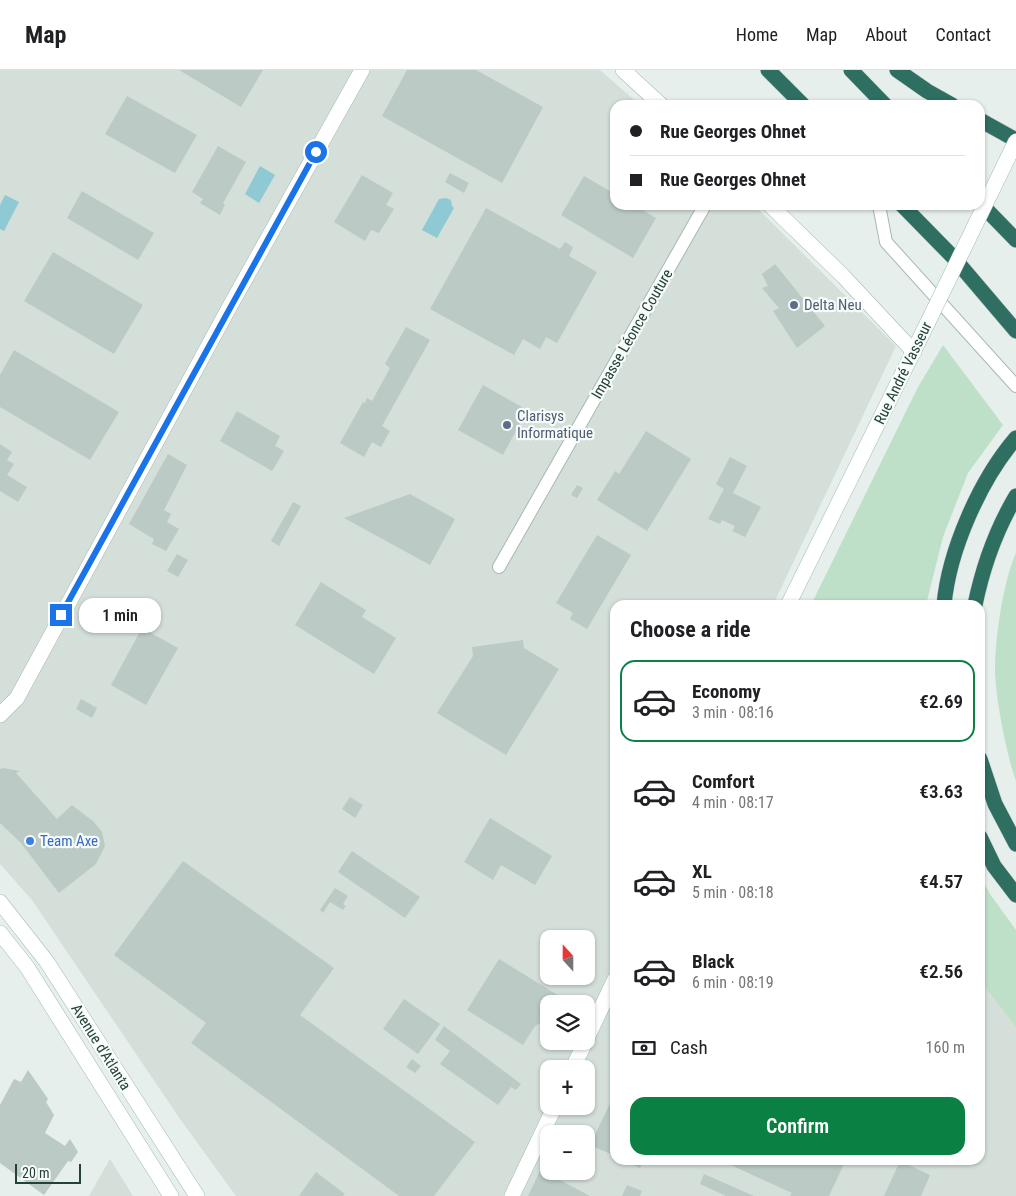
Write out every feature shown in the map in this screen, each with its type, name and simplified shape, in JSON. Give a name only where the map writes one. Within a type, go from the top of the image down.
[{"type":"highway","points":[[768,70],[798,100]]},
{"type":"highway","points":[[897,70],[944,100]]},
{"type":"highway","points":[[855,73],[880,100]]},
{"type":"highway","points":[[985,123],[1016,141]]},
{"type":"highway","points":[[985,208],[1016,240]]},
{"type":"highway","points":[[907,210],[953,257],[1016,331]]},
{"type":"highway","points":[[945,600],[957,548],[980,493],[1013,442]]},
{"type":"highway","points":[[976,600],[980,581],[996,533],[1016,496]]},
{"type":"highway","points":[[985,774],[995,804],[1016,844]]},
{"type":"highway","points":[[985,847],[994,866],[1016,895]]},
{"type":"street","points":[[0,715],[17,698],[172,410],[362,70]]},
{"type":"street","points":[[623,70],[656,100]]},
{"type":"street","name":"Rue André Vasseur","points":[[985,205],[1016,141]]},
{"type":"street","points":[[775,210],[843,276],[914,352]]},
{"type":"street","name":"Rue André Vasseur","points":[[790,600],[982,210]]},
{"type":"street","name":"Avenue d'Atlanta","points":[[0,902],[47,962],[197,1196]]},
{"type":"street","name":"Avenue d'Atlanta","points":[[0,933],[27,967],[171,1196]]},
{"type":"street","points":[[595,1021],[610,990]]},
{"type":"street","points":[[512,1196],[551,1115]]},
{"type":"lane","name":"Impasse Léonce Couture","points":[[499,567],[702,210]]},
{"type":"lane","points":[[880,210],[886,242],[1016,386]]},
{"type":"shaded area","points":[[0,70],[600,70],[634,100],[610,100],[610,210],[759,210],[896,346],[775,600],[610,600],[610,1165],[985,1165],[985,987],[1016,1027],[1016,1196],[236,1196],[180,1119],[32,900],[0,864]]},
{"type":"shaded area","points":[[110,1159],[133,1196],[89,1196]]},
{"type":"green space","points":[[943,345],[1003,425],[968,473],[943,537],[927,600],[813,600],[917,389]]},
{"type":"green space","points":[[1016,553],[1016,781],[1002,726],[995,670],[996,642],[1001,610],[1007,579]]},
{"type":"green space","points":[[985,885],[1016,930],[1016,1027],[985,987]]},
{"type":"water","points":[[260,166],[275,175],[259,203],[245,194]]},
{"type":"water","points":[[5,195],[19,202],[4,231],[0,229],[0,205]]},
{"type":"water","points":[[446,198],[451,200],[454,208],[437,238],[422,230],[439,199]]},
{"type":"building","points":[[179,70],[263,70],[241,107]]},
{"type":"building","points":[[407,70],[476,70],[543,107],[502,183],[382,116]]},
{"type":"building","points":[[127,96],[197,135],[175,173],[105,134]]},
{"type":"building","points":[[218,146],[246,162],[223,203],[225,205],[220,215],[200,203],[203,199],[192,192]]},
{"type":"building","points":[[450,173],[469,183],[464,193],[445,182]]},
{"type":"building","points":[[362,175],[393,193],[386,205],[394,209],[379,233],[371,230],[365,241],[334,222]]},
{"type":"building","points":[[584,176],[610,191],[610,210],[642,210],[656,218],[633,258],[561,215]]},
{"type":"building","points":[[82,191],[154,233],[138,260],[67,218]]},
{"type":"building","points":[[486,208],[560,249],[565,242],[573,247],[569,256],[597,272],[557,343],[546,337],[540,349],[523,339],[514,355],[430,309]]},
{"type":"building","points":[[53,252],[143,305],[114,354],[24,301]]},
{"type":"building","points":[[775,264],[825,326],[797,348],[773,311],[779,308],[762,288],[768,286],[762,274]]},
{"type":"building","points":[[406,327],[430,340],[382,426],[390,431],[381,447],[372,442],[364,457],[340,443],[363,402],[365,403],[367,398],[372,401],[390,368],[385,364]]},
{"type":"building","points":[[14,350],[119,412],[90,460],[0,407],[0,375]]},
{"type":"building","points":[[483,385],[527,410],[503,455],[458,430]]},
{"type":"building","points":[[237,411],[280,436],[275,446],[284,451],[272,471],[220,441]]},
{"type":"building","points":[[646,431],[691,459],[647,531],[597,500],[615,471],[619,474]]},
{"type":"building","points":[[0,444],[12,452],[7,460],[14,464],[7,475],[27,487],[18,502],[0,491]]},
{"type":"building","points":[[168,454],[187,465],[164,510],[171,514],[167,522],[179,529],[166,551],[152,544],[154,539],[129,524]]},
{"type":"building","points":[[730,457],[747,466],[733,493],[761,507],[745,537],[732,531],[735,526],[722,520],[720,524],[708,519],[724,489],[716,484]]},
{"type":"building","points":[[577,485],[583,488],[577,498],[571,495]]},
{"type":"building","points":[[410,494],[455,519],[430,565],[344,518]]},
{"type":"building","points":[[293,502],[301,506],[279,546],[271,541]]},
{"type":"building","points":[[597,535],[631,555],[587,629],[570,619],[573,613],[556,603]]},
{"type":"building","points":[[177,554],[188,560],[178,577],[167,571]]},
{"type":"building","points":[[321,582],[366,610],[362,617],[396,638],[374,674],[295,625]]},
{"type":"building","points":[[142,628],[178,648],[146,705],[111,685]]},
{"type":"building","points":[[523,640],[524,648],[559,669],[506,755],[437,713],[473,656],[472,647]]},
{"type":"building","points":[[81,699],[97,708],[92,718],[76,709]]},
{"type":"building","points":[[0,769],[20,771],[16,773],[57,819],[72,805],[94,822],[102,832],[105,846],[96,864],[59,893],[21,843],[0,823]]},
{"type":"building","points":[[350,797],[363,805],[355,818],[342,809]]},
{"type":"building","points":[[490,818],[552,856],[535,885],[501,865],[493,880],[464,862]]},
{"type":"building","points":[[352,851],[420,897],[405,918],[338,872]]},
{"type":"building","points":[[183,861],[334,968],[300,1015],[475,1142],[434,1196],[399,1196],[191,1043],[206,1023],[114,955]]},
{"type":"building","points":[[335,888],[348,896],[343,904],[346,906],[343,910],[330,902],[323,913],[320,910]]},
{"type":"building","points":[[499,959],[558,995],[540,995],[540,1023],[535,1026],[523,1045],[467,1010]]},
{"type":"building","points":[[404,999],[440,1024],[418,1054],[383,1029]]},
{"type":"building","points":[[444,1026],[521,1084],[516,1090],[511,1087],[498,1105],[440,1064],[450,1051],[435,1040]]},
{"type":"building","points":[[412,1059],[421,1066],[415,1073],[406,1067]]},
{"type":"building","points":[[28,1070],[48,1099],[46,1102],[54,1115],[45,1133],[65,1146],[70,1139],[78,1152],[71,1162],[68,1161],[44,1195],[0,1163],[0,1105],[14,1079],[21,1082]]},
{"type":"building","points":[[610,1103],[610,1154],[595,1147],[595,1135]]},
{"type":"building","points":[[731,1165],[844,1165],[829,1196],[790,1196],[792,1193]]},
{"type":"building","points":[[898,1165],[909,1165],[930,1175],[921,1196],[884,1196]]},
{"type":"building","points":[[540,1171],[540,1180],[560,1180],[590,1196],[528,1196]]},
{"type":"building","points":[[316,1172],[345,1194],[343,1196],[299,1196]]},
{"type":"building","points":[[704,1174],[754,1196],[726,1196],[700,1184]]},
{"type":"building","points":[[627,1185],[642,1191],[640,1196],[622,1196]]},
{"type":"place","name":"Delta Neu","points":[[794,305]]},
{"type":"place","name":"Clarisys Informatique","points":[[507,425]]},
{"type":"place","name":"Team Axe","points":[[30,841]]},
{"type":"route","points":[[61,615],[316,152]]}]
